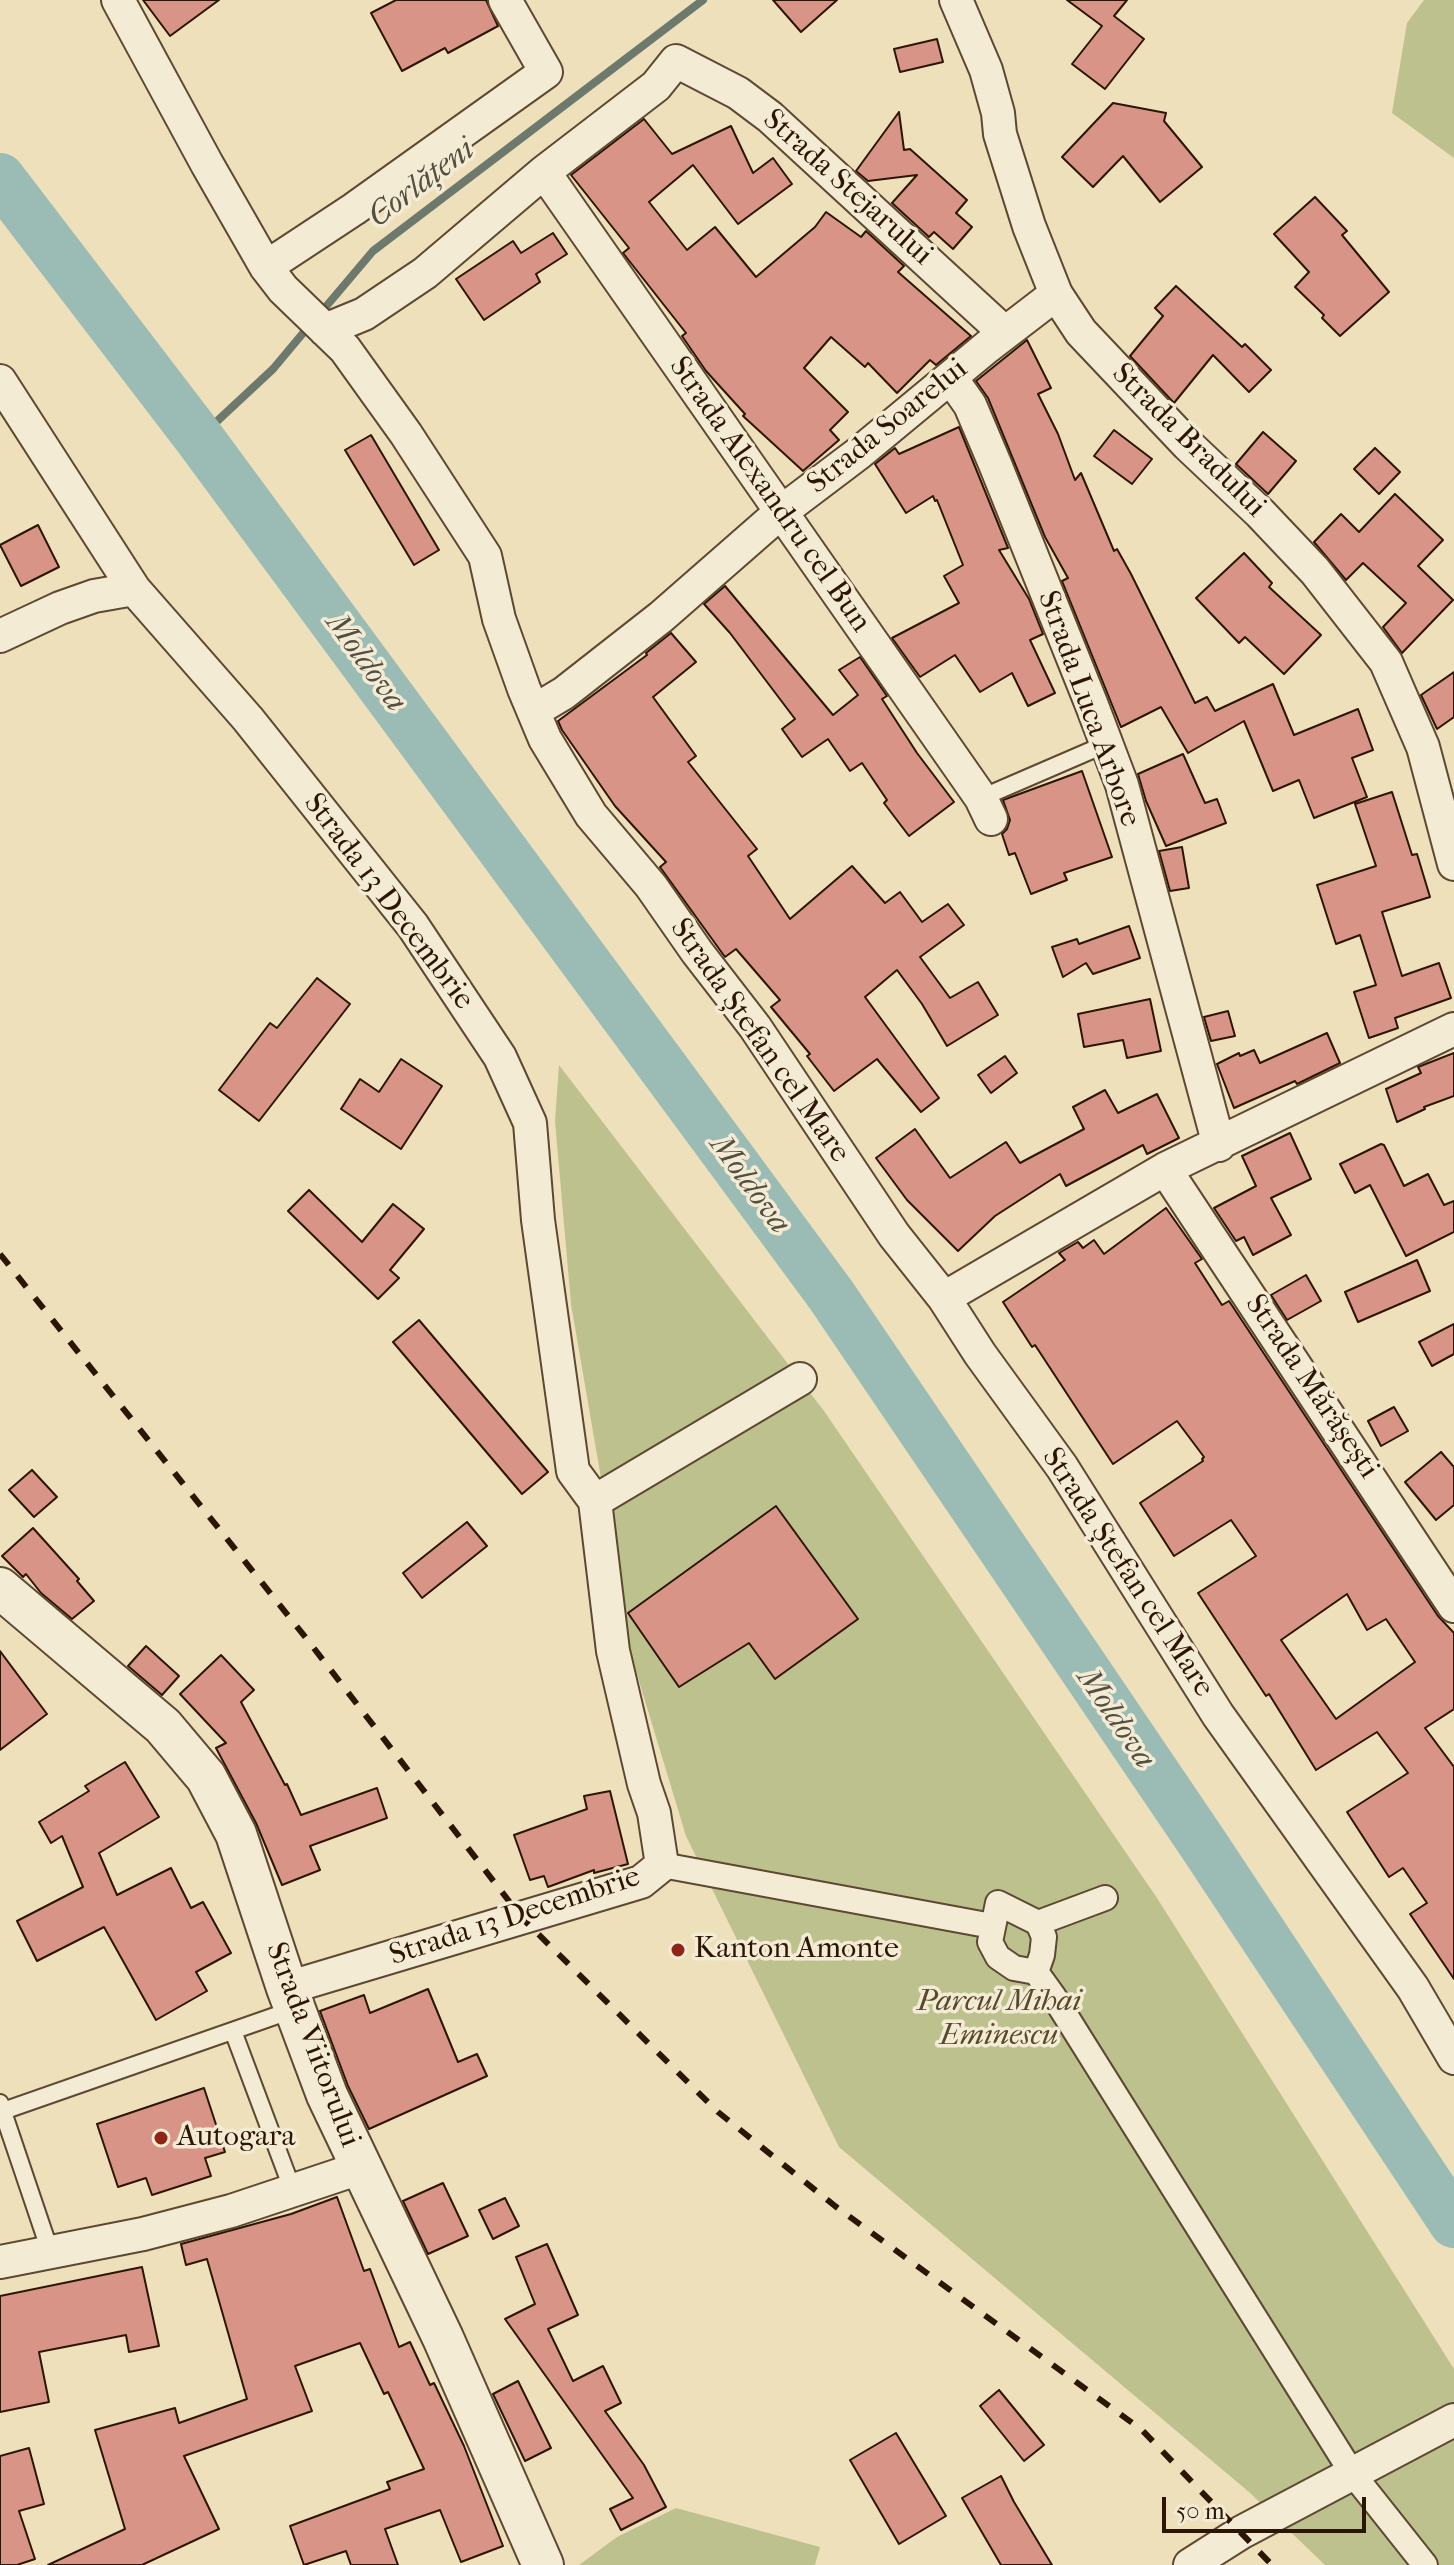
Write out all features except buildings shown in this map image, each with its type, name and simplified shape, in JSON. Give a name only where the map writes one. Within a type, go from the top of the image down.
[{"type":"street","name":"Strada Ștefan cel Mare","points":[[118,0],[266,267],[283,289],[345,349],[406,434],[485,556],[499,619],[545,739],[591,815],[651,886],[755,1027],[894,1235],[944,1298],[980,1354],[1062,1467],[1218,1715],[1413,1988],[1454,2058]]},
{"type":"street","points":[[266,267],[354,209],[546,72],[505,0]]},
{"type":"street","name":"Strada Bradului","points":[[956,0],[986,70],[998,113],[1000,134],[1024,213],[1056,294],[1081,332],[1188,445],[1260,513],[1315,571],[1386,662],[1423,747],[1454,864]]},
{"type":"street","name":"Strada Stejarului","points":[[544,172],[656,86],[676,61],[738,93],[770,117],[1005,333]]},
{"type":"street","points":[[325,330],[364,314],[425,273],[544,172]]},
{"type":"street","name":"Strada Alexandru cel Bun","points":[[544,172],[986,809]]},
{"type":"street","name":"Strada Soarelui","points":[[534,711],[564,693],[661,617],[781,512],[1056,294]]},
{"type":"street","name":"Strada Luca Arbore","points":[[951,378],[970,405],[995,464],[1122,785],[1219,1145]]},
{"type":"street","name":"Strada 13 Decembrie","points":[[0,381],[134,589],[248,719],[413,926],[500,1057],[530,1123],[538,1220],[573,1471],[595,1501],[613,1651],[644,1784],[654,1813],[662,1865],[641,1882],[291,1999]]},
{"type":"street","points":[[0,636],[94,596],[134,589]]},
{"type":"street","points":[[944,1298],[1165,1169],[1454,1029]]},
{"type":"street","name":"Strada Mărășești","points":[[1165,1169],[1454,1606]]},
{"type":"street","points":[[595,1501],[800,1379]]},
{"type":"street","name":"Strada Viitorului","points":[[0,1588],[163,1726],[206,1777],[236,1834],[327,2095],[443,2338],[543,2565]]},
{"type":"street","points":[[662,1865],[992,1926]]},
{"type":"street","points":[[1038,1923],[1105,1898]]},
{"type":"street","points":[[1036,1972],[1044,1937],[1038,1923],[998,1903],[990,1942],[998,1957],[1014,1968],[1036,1972],[1108,2081],[1352,2473],[1425,2565]]},
{"type":"street","points":[[0,2262],[51,2254],[202,2219],[360,2168]]},
{"type":"street","points":[[1190,2565],[1242,2532],[1454,2420]]},
{"type":"lane","points":[[986,809],[1106,744]]},
{"type":"lane","points":[[51,2254],[1,2107],[233,2031],[291,1999]]},
{"type":"lane","points":[[233,2031],[293,2191]]},
{"type":"green space","points":[[1424,0],[1454,0],[1454,158],[1392,113],[1407,23]]},
{"type":"green space","name":"Parcul Mihai Eminescu","points":[[559,1065],[824,1411],[1157,1898],[1454,2369],[1454,2565],[1325,2565],[1249,2492],[839,2147],[686,1836],[632,1658],[571,1304],[555,1121]]},
{"type":"green space","points":[[676,2508],[820,2547],[815,2565],[579,2565],[617,2537]]},
{"type":"waterway","name":"Corlățeni","points":[[318,316],[373,251],[703,0]]},
{"type":"waterway","name":"Moldova","points":[[0,178],[199,438],[831,1295],[1201,1841],[1454,2223]]},
{"type":"waterway","name":"Corlățeni","points":[[199,438],[273,369],[309,326]]},
{"type":"railway","points":[[0,1254],[306,1638],[522,1918],[718,2112],[835,2206],[1142,2430],[1272,2565]]},
{"type":"place","name":"Kanton Amonte","points":[[678,1950]]},
{"type":"place","name":"Autogara","points":[[161,2138]]}]
